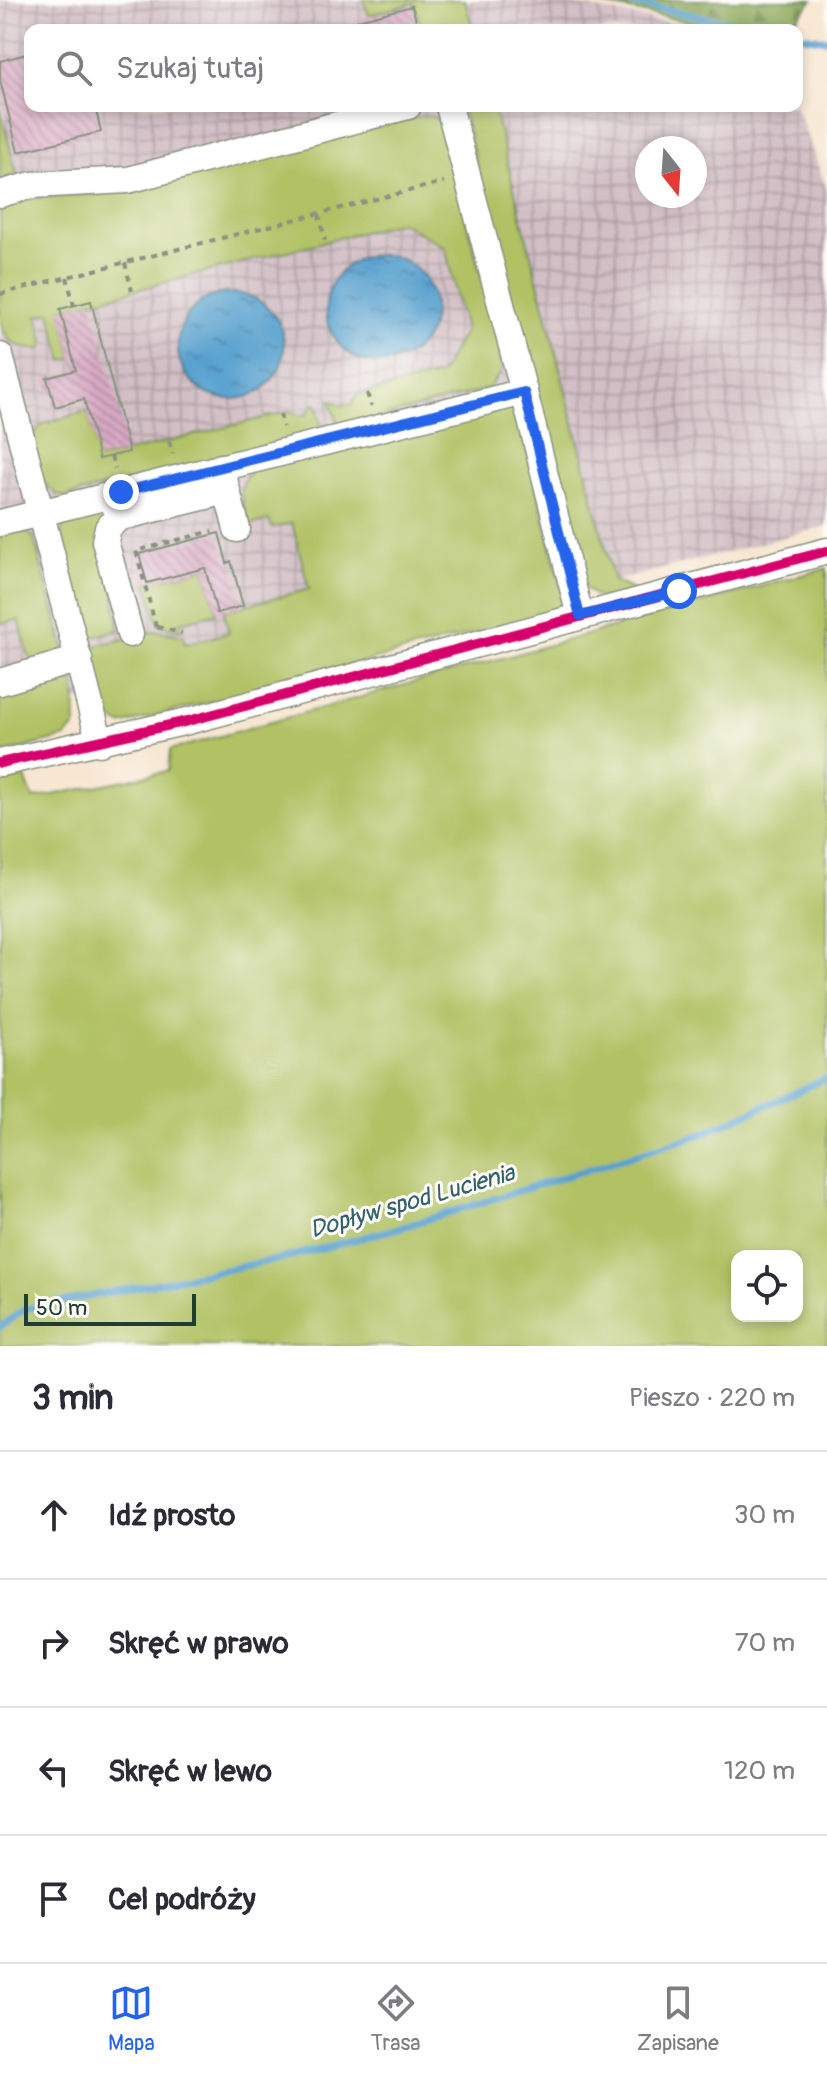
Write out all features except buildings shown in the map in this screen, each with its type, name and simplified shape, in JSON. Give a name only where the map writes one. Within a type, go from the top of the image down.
[{"type":"street","points":[[0,194],[32,185],[128,180],[385,112]]},
{"type":"street","points":[[451,112],[580,616]]},
{"type":"street","points":[[0,356],[100,743]]},
{"type":"street","points":[[0,523],[116,496],[224,479],[524,392]]},
{"type":"street","points":[[224,479],[236,527]]},
{"type":"street","points":[[116,496],[105,541],[130,634]]},
{"type":"street","points":[[0,763],[100,743],[827,551]]},
{"type":"street","points":[[0,682],[79,659]]},
{"type":"path","points":[[0,294],[467,177]]},
{"type":"path","points":[[319,214],[325,241]]},
{"type":"path","points":[[125,263],[132,291]]},
{"type":"path","points":[[67,277],[74,306]]},
{"type":"path","points":[[367,393],[371,406]]},
{"type":"path","points":[[280,414],[283,427]]},
{"type":"path","points":[[169,441],[173,455]]},
{"type":"path","points":[[111,456],[116,496]]},
{"type":"path","points":[[156,627],[136,551],[236,527]]},
{"type":"shaded area","points":[[0,0],[548,0],[678,24],[24,24],[24,112],[798,112],[827,190],[827,526],[604,584],[76,702],[67,721],[0,738]]},
{"type":"green space","points":[[363,0],[465,0],[471,24],[421,24],[414,3],[369,15]]},
{"type":"green space","points":[[577,0],[813,0],[792,24],[700,24]]},
{"type":"green space","points":[[0,109],[17,175],[6,177],[6,182],[0,184]]},
{"type":"green space","points":[[464,112],[495,112],[614,581],[638,592],[607,599],[594,596],[582,583]]},
{"type":"green space","points":[[426,115],[440,122],[502,355],[500,373],[488,389],[343,427],[337,421],[330,400],[343,405],[352,404],[357,395],[440,375],[465,330],[445,247],[401,222],[61,309],[73,358],[63,361],[50,312],[37,316],[44,340],[42,349],[20,347],[2,328],[0,206],[28,199],[119,192]]},
{"type":"green space","points":[[317,404],[321,425],[317,433],[64,497],[43,481],[32,437],[42,424],[87,411],[100,459],[290,411],[299,416],[307,414]]},
{"type":"green space","points":[[510,408],[517,412],[564,599],[556,612],[121,725],[107,717],[87,648],[157,631],[183,636],[185,644],[229,633],[224,611],[309,589],[292,523],[272,528],[269,520],[249,525],[242,489],[253,469]]},
{"type":"green space","points":[[103,506],[119,630],[85,639],[61,533],[67,518]]},
{"type":"green space","points":[[16,527],[33,536],[64,648],[60,654],[35,661],[29,657],[19,620],[0,624],[0,528]]},
{"type":"green space","points":[[205,568],[217,613],[180,622],[181,630],[159,625],[147,583]]},
{"type":"green space","points":[[827,568],[827,1346],[0,1346],[0,782],[25,777],[33,799],[168,771],[170,750]]},
{"type":"green space","points":[[63,676],[75,686],[76,725],[66,737],[0,754],[0,690]]},
{"type":"water","points":[[380,255],[401,259],[418,271],[430,288],[434,309],[430,330],[418,347],[401,359],[380,363],[359,359],[342,347],[330,330],[326,309],[330,288],[342,271],[359,259]]},
{"type":"water","points":[[231,293],[251,297],[268,309],[280,326],[284,346],[280,366],[268,383],[251,395],[231,399],[211,395],[194,383],[182,366],[178,346],[182,326],[194,309],[211,297]]},
{"type":"waterway","points":[[615,0],[739,24]]},
{"type":"waterway","points":[[803,36],[827,40]]},
{"type":"waterway","name":"Dopływ spod Lucienia","points":[[0,1327],[25,1309],[280,1259],[403,1227],[702,1134],[827,1078]]},
{"type":"cycle path","points":[[0,763],[188,721],[827,551]]},
{"type":"route","points":[[121,492],[524,392],[580,616],[679,591]]}]
